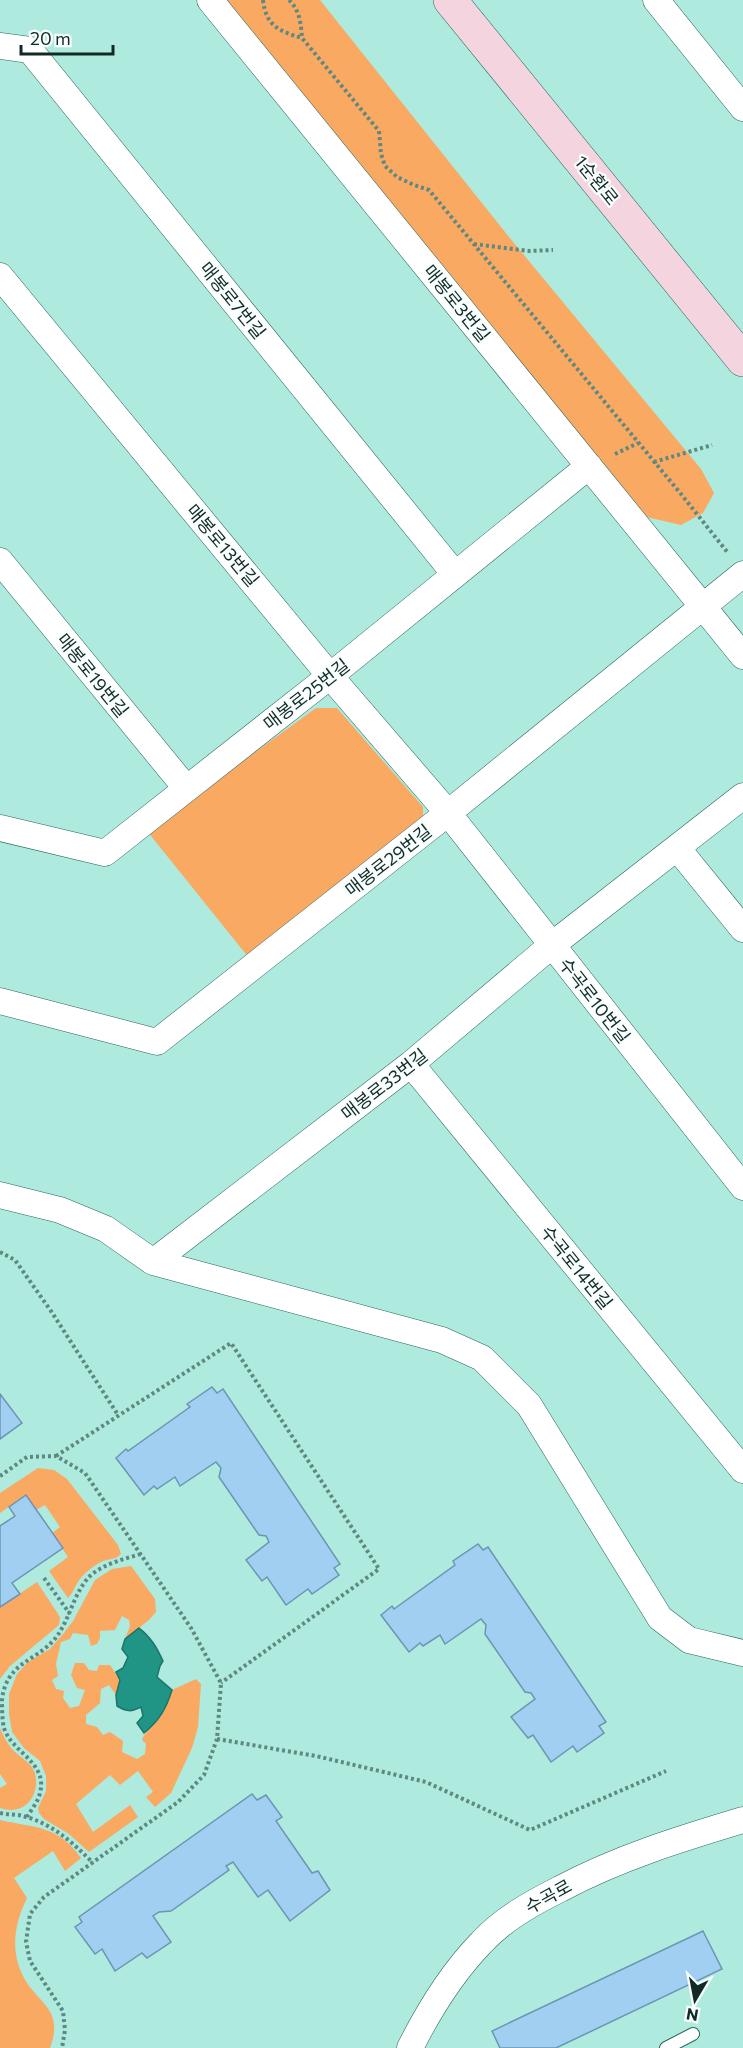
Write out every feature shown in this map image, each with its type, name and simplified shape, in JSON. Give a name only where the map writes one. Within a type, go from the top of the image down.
[{"type":"main road","name":"1순환로","points":[[450,0],[743,360]]},
{"type":"street","name":"매봉로3번길","points":[[210,0],[743,656]]},
{"type":"street","points":[[656,0],[743,108]]},
{"type":"street","name":"매봉로7번길","points":[[0,46],[30,50],[454,573]]},
{"type":"street","name":"매봉로13번길","points":[[0,276],[330,676],[448,813]]},
{"type":"street","name":"매봉로25번길","points":[[0,828],[105,853],[330,676],[454,573],[589,466]]},
{"type":"street","name":"매봉로19번길","points":[[0,561],[186,788]]},
{"type":"street","name":"매봉로29번길","points":[[0,1001],[157,1042],[448,813],[703,607],[736,565]]},
{"type":"street","name":"매봉로33번길","points":[[153,1262],[411,1064],[552,945],[678,849],[743,796]]},
{"type":"street","name":"수곡로10번길","points":[[448,813],[743,1187]]},
{"type":"street","points":[[678,849],[743,929]]},
{"type":"street","name":"수곡로14번길","points":[[411,1064],[743,1470]]},
{"type":"street","points":[[0,1195],[60,1210],[106,1229],[153,1262],[442,1340],[482,1358],[529,1405],[660,1618],[689,1640],[743,1653]]},
{"type":"street","name":"수곡로","points":[[410,2048],[450,1979],[482,1942],[525,1907],[594,1871],[656,1847],[743,1820]]},
{"type":"lane","points":[[666,2048],[693,2034]]},
{"type":"path","points":[[263,0],[265,14],[270,23],[287,33],[302,38],[379,131],[381,154],[385,165],[397,177],[429,190],[681,494],[736,565]]},
{"type":"path","points":[[289,0],[300,19],[302,38]]},
{"type":"path","points":[[473,243],[530,251],[553,250]]},
{"type":"path","points":[[654,462],[712,445]]},
{"type":"path","points":[[0,1252],[15,1260],[21,1268],[118,1415]]},
{"type":"path","points":[[0,1476],[27,1457],[56,1456],[231,1342],[379,1569],[221,1683]]},
{"type":"path","points":[[56,1456],[85,1473],[191,1628],[221,1683],[217,1739],[204,1775],[178,1802],[44,1897],[30,1914],[26,1942],[30,1961],[63,2011],[65,2030],[62,2048]]},
{"type":"path","points":[[27,1817],[40,1794],[40,1780],[38,1768],[13,1742],[4,1728],[2,1700],[6,1685],[13,1672],[23,1662],[37,1654],[53,1640],[70,1614],[82,1586],[92,1575],[114,1563],[141,1554]]},
{"type":"path","points":[[44,1578],[70,1614]]},
{"type":"path","points":[[0,1684],[6,1685]]},
{"type":"path","points":[[217,1739],[316,1756],[426,1782],[530,1830],[666,1771]]},
{"type":"path","points":[[0,1813],[27,1817],[47,1825],[67,1837],[93,1863]]},
{"type":"shaded area","points":[[222,0],[320,0],[509,237],[701,469],[714,493],[703,513],[681,525],[642,516]]},
{"type":"shaded area","points":[[316,708],[337,708],[423,807],[423,825],[249,958],[147,831]]},
{"type":"shaded area","points":[[38,1468],[54,1470],[67,1479],[118,1545],[121,1554],[116,1558],[102,1561],[87,1571],[68,1598],[49,1571],[68,1557],[52,1533],[60,1527],[45,1505],[36,1510],[26,1495],[0,1513],[0,1493]]},
{"type":"shaded area","points":[[131,1566],[155,1599],[156,1612],[125,1639],[130,1626],[129,1620],[122,1616],[115,1630],[100,1631],[97,1644],[91,1646],[88,1635],[73,1633],[70,1639],[61,1642],[56,1664],[58,1676],[52,1680],[56,1689],[64,1691],[63,1698],[70,1708],[79,1706],[85,1690],[77,1688],[71,1675],[75,1663],[84,1663],[89,1670],[97,1671],[99,1665],[110,1665],[120,1680],[116,1695],[109,1685],[101,1689],[100,1703],[86,1715],[86,1724],[97,1727],[103,1735],[110,1732],[123,1741],[122,1752],[137,1759],[145,1754],[146,1744],[142,1740],[143,1737],[162,1714],[172,1690],[196,1679],[201,1684],[198,1727],[192,1748],[171,1793],[155,1807],[146,1797],[153,1792],[138,1771],[120,1785],[110,1775],[76,1804],[93,1832],[130,1805],[138,1817],[89,1852],[69,1834],[44,1819],[39,1813],[38,1808],[46,1791],[46,1776],[40,1761],[24,1748],[12,1732],[9,1694],[17,1674],[28,1662],[50,1649],[73,1621],[95,1580],[112,1569]]},
{"type":"shaded area","points":[[37,1582],[60,1617],[59,1625],[10,1666],[0,1679],[0,1607]]},
{"type":"shaded area","points":[[139,1628],[153,1643],[163,1661],[157,1677],[172,1690],[161,1714],[144,1733],[137,1723],[143,1716],[141,1707],[129,1711],[120,1708],[117,1706],[116,1695],[120,1680],[116,1672],[123,1668],[128,1657],[122,1649],[125,1639]]},
{"type":"shaded area","points":[[0,1728],[12,1749],[31,1766],[35,1773],[36,1788],[33,1797],[18,1809],[0,1808],[0,1788],[7,1784],[0,1774]]},
{"type":"shaded area","points":[[0,1820],[35,1827],[54,1834],[64,1839],[81,1858],[65,1871],[53,1851],[14,1878],[27,1898],[17,1926],[15,1945],[18,1965],[28,1984],[51,2014],[54,2034],[50,2048],[0,2048]]},
{"type":"building","points":[[212,1387],[217,1393],[223,1389],[340,1564],[334,1568],[339,1575],[312,1594],[308,1589],[286,1605],[267,1577],[262,1581],[246,1560],[269,1542],[266,1536],[259,1535],[219,1477],[221,1468],[216,1462],[180,1486],[175,1477],[157,1489],[154,1486],[144,1495],[116,1458],[190,1407],[187,1404]]},
{"type":"building","points":[[0,1394],[22,1423],[0,1439]]},
{"type":"building","points":[[26,1495],[63,1548],[12,1583],[20,1594],[0,1607],[0,1526],[15,1516],[9,1507]]},
{"type":"building","points":[[478,1544],[483,1550],[488,1547],[606,1722],[599,1726],[604,1733],[577,1752],[573,1746],[551,1762],[533,1735],[528,1738],[511,1717],[535,1699],[531,1693],[525,1692],[485,1634],[486,1625],[481,1619],[445,1644],[440,1635],[423,1646],[420,1643],[409,1652],[381,1615],[392,1606],[394,1609],[455,1565],[453,1561]]},
{"type":"building","points":[[252,1794],[257,1800],[266,1795],[282,1817],[276,1821],[312,1873],[318,1871],[330,1890],[290,1921],[268,1890],[258,1897],[233,1862],[226,1866],[229,1870],[171,1911],[159,1912],[153,1916],[171,1942],[147,1958],[142,1953],[115,1971],[102,1949],[95,1954],[75,1927],[82,1922],[79,1917]]},
{"type":"building","points":[[703,1931],[722,1969],[556,2048],[500,2048],[492,2031]]}]
